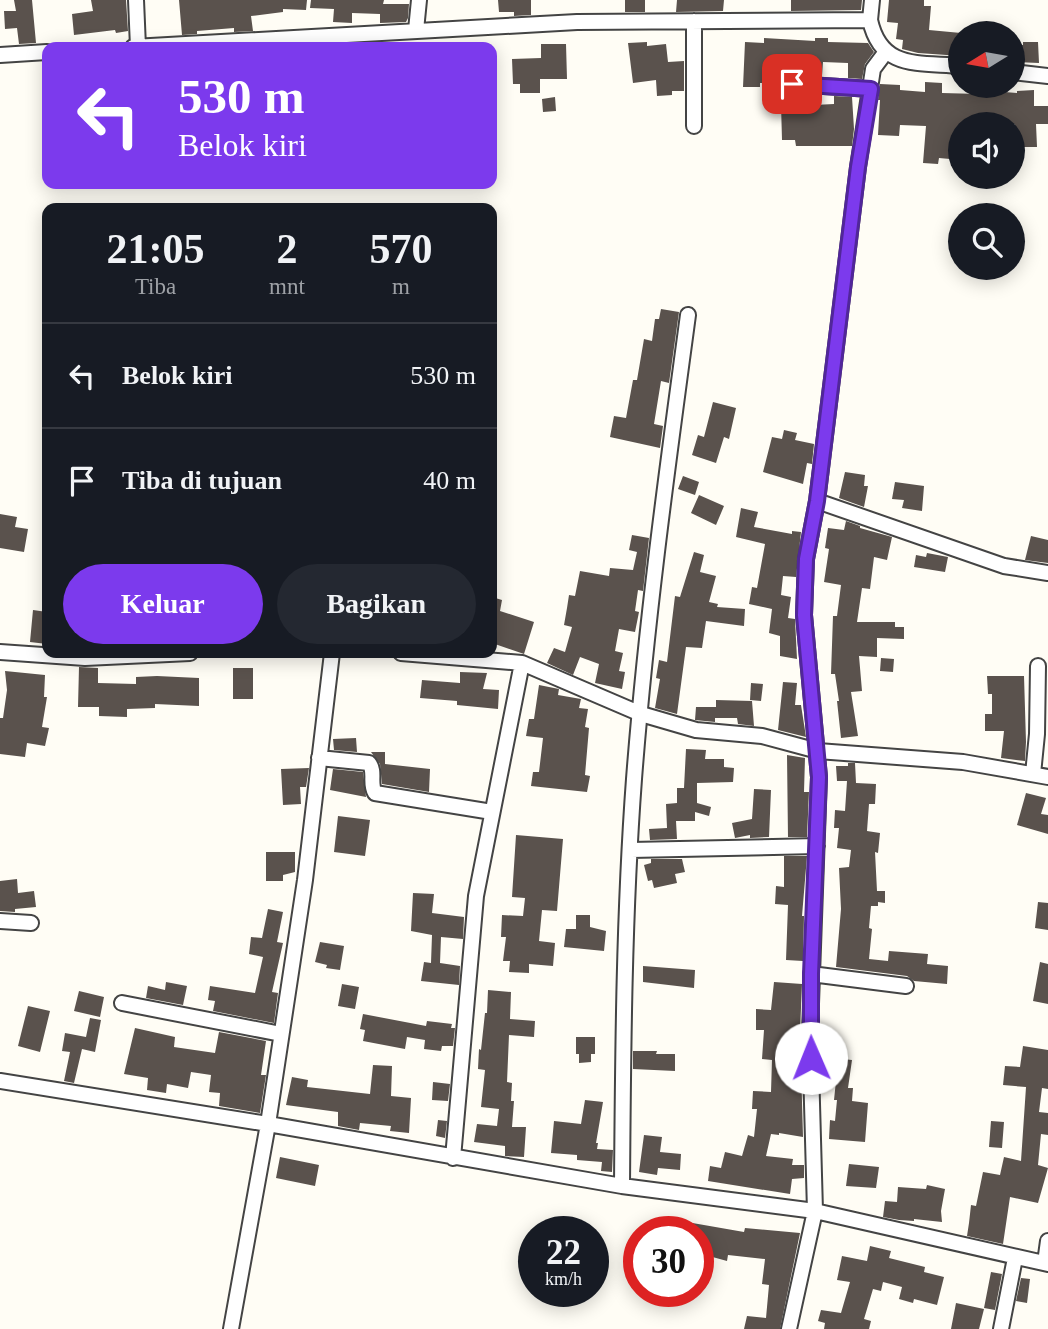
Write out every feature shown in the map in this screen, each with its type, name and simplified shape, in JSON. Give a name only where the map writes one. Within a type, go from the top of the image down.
[{"type":"street","points":[[135,0],[138,42]]},
{"type":"street","points":[[416,30],[419,0]]},
{"type":"street","points":[[872,0],[872,32],[885,53],[897,59],[948,65]]},
{"type":"street","points":[[237,42],[577,22],[870,20]]},
{"type":"street","points":[[694,21],[694,126]]},
{"type":"street","points":[[0,55],[42,52]]},
{"type":"street","points":[[789,1329],[815,1211],[810,1032],[818,751],[804,615],[806,559],[817,501],[858,167],[873,69],[885,53]]},
{"type":"street","points":[[1026,73],[1048,76]]},
{"type":"street","points":[[792,84],[871,89]]},
{"type":"street","points":[[622,1186],[625,928],[634,780],[655,563],[688,316]]},
{"type":"street","points":[[817,501],[1004,566],[1048,573]]},
{"type":"street","points":[[0,652],[42,655]]},
{"type":"street","points":[[231,1329],[268,1124],[305,880],[331,658]]},
{"type":"street","points":[[462,658],[522,663],[641,714],[695,730],[762,736],[818,751],[963,762],[1048,777]]},
{"type":"street","points":[[453,1158],[475,896],[522,663]]},
{"type":"street","points":[[1033,774],[1037,734],[1038,666]]},
{"type":"street","points":[[319,758],[369,763],[373,770],[375,793],[492,812]]},
{"type":"street","points":[[631,850],[817,846]]},
{"type":"street","points":[[0,920],[31,923]]},
{"type":"street","points":[[811,974],[905,986]]},
{"type":"street","points":[[122,1003],[281,1034]]},
{"type":"street","points":[[0,1082],[268,1124],[622,1186],[815,1211],[1047,1264],[1048,1241]]},
{"type":"street","points":[[1001,1329],[1014,1258]]},
{"type":"building","points":[[14,0],[32,0],[36,43],[19,44],[17,28],[5,29],[4,11],[16,11]]},
{"type":"building","points":[[91,0],[126,0],[128,31],[74,35],[72,14],[93,11]]},
{"type":"building","points":[[179,0],[307,0],[306,10],[283,9],[283,12],[251,16],[253,31],[234,32],[234,28],[182,35]]},
{"type":"building","points":[[311,0],[384,0],[383,4],[409,4],[408,18],[406,22],[380,23],[380,14],[352,13],[352,23],[333,22],[334,9],[310,8]]},
{"type":"building","points":[[498,0],[531,0],[531,15],[514,16],[514,12],[499,12]]},
{"type":"building","points":[[625,0],[645,0],[645,12],[625,12]]},
{"type":"building","points":[[677,0],[724,0],[723,11],[676,12]]},
{"type":"building","points":[[791,0],[862,0],[861,10],[791,11]]},
{"type":"building","points":[[889,0],[924,0],[924,6],[931,6],[929,30],[948,32],[948,55],[902,49],[903,40],[896,39],[898,23],[887,22]]},
{"type":"building","points":[[764,38],[815,41],[815,38],[828,38],[828,42],[868,43],[874,52],[865,64],[862,79],[848,78],[848,63],[823,62],[822,76],[792,74],[784,78],[782,83],[760,83],[760,87],[743,87],[745,42],[764,43]]},
{"type":"building","points":[[647,42],[647,46],[666,44],[668,62],[684,61],[684,91],[672,91],[672,95],[657,96],[656,80],[633,83],[628,43]]},
{"type":"building","points":[[1026,42],[1038,42],[1039,63],[1026,62]]},
{"type":"building","points":[[541,44],[566,44],[567,79],[540,79],[540,93],[520,93],[520,84],[513,84],[512,59],[541,58]]},
{"type":"building","points":[[925,82],[942,83],[942,93],[948,93],[948,98],[1026,98],[1026,90],[1034,90],[1034,106],[1048,106],[1048,124],[1036,124],[1037,147],[1025,147],[1025,112],[948,112],[948,159],[939,158],[938,164],[923,163],[926,126],[900,125],[899,136],[878,135],[878,100],[880,84],[900,85],[900,90],[925,92]]},
{"type":"building","points":[[834,96],[852,97],[852,146],[796,146],[795,140],[782,140],[781,104],[794,104],[794,99],[814,98],[814,105],[834,104]]},
{"type":"building","points":[[555,97],[556,111],[543,112],[542,99]]},
{"type":"building","points":[[661,309],[679,312],[669,383],[661,381],[654,424],[663,426],[660,448],[610,437],[614,416],[626,418],[633,380],[637,380],[644,339],[652,341],[655,319],[659,319]]},
{"type":"building","points":[[713,402],[736,408],[729,439],[724,437],[716,463],[692,455],[698,435],[704,437]]},
{"type":"building","points":[[784,430],[797,433],[795,440],[814,444],[812,464],[807,463],[803,484],[763,472],[772,437],[782,439]]},
{"type":"building","points":[[845,472],[865,475],[864,486],[868,486],[864,507],[839,498]]},
{"type":"building","points":[[683,476],[699,482],[695,495],[678,489]]},
{"type":"building","points":[[895,482],[924,486],[922,511],[902,508],[904,500],[892,499]]},
{"type":"building","points":[[699,495],[724,506],[716,525],[691,513]]},
{"type":"building","points":[[741,508],[758,512],[754,527],[792,534],[792,531],[801,532],[796,577],[783,576],[781,595],[791,597],[788,618],[795,619],[797,659],[780,656],[780,636],[769,633],[772,609],[749,604],[752,587],[757,588],[765,544],[736,537]]},
{"type":"building","points":[[0,514],[17,517],[15,527],[28,529],[24,552],[0,548]]},
{"type":"building","points":[[846,521],[892,537],[887,560],[874,557],[870,589],[862,588],[857,622],[895,622],[895,627],[904,627],[904,639],[877,638],[877,657],[859,656],[862,691],[851,692],[858,736],[841,738],[835,674],[831,674],[833,616],[837,616],[841,585],[824,582],[829,549],[825,548],[828,528],[844,530]]},
{"type":"building","points":[[632,535],[649,538],[643,591],[638,590],[635,611],[639,612],[635,632],[619,629],[615,651],[623,653],[619,671],[625,672],[622,689],[595,683],[599,664],[580,657],[573,675],[547,663],[554,648],[565,652],[572,627],[564,625],[569,595],[575,596],[580,571],[609,576],[610,568],[633,570],[637,552],[629,550]]},
{"type":"building","points":[[1031,536],[1048,540],[1048,563],[1025,560]]},
{"type":"building","points":[[694,552],[704,555],[700,572],[716,576],[709,602],[718,604],[717,607],[745,609],[744,626],[706,621],[702,648],[686,647],[677,714],[655,708],[660,679],[656,678],[659,660],[667,662],[675,596],[680,597]]},
{"type":"building","points":[[927,553],[948,557],[945,572],[914,567],[916,555],[926,557]]},
{"type":"building","points":[[497,598],[502,600],[500,611],[534,622],[524,654],[497,645]]},
{"type":"building","points":[[33,610],[42,611],[42,643],[30,642]]},
{"type":"building","points":[[881,658],[894,659],[893,672],[880,671]]},
{"type":"building","points":[[79,667],[98,668],[98,683],[136,684],[136,677],[199,678],[199,706],[155,704],[155,708],[127,709],[127,717],[99,716],[99,707],[78,707]]},
{"type":"building","points":[[233,668],[253,668],[253,699],[233,699]]},
{"type":"building","points":[[5,671],[45,675],[44,697],[47,697],[42,727],[49,728],[45,746],[27,743],[25,757],[0,754],[0,718],[3,718],[7,690]]},
{"type":"building","points":[[460,672],[487,673],[483,689],[499,690],[498,709],[457,705],[457,701],[420,698],[422,680],[460,683]]},
{"type":"building","points":[[987,676],[1024,676],[1025,761],[1001,758],[1004,731],[985,731],[985,714],[992,714],[992,694],[988,694]]},
{"type":"building","points":[[783,682],[797,683],[795,705],[801,705],[806,737],[778,730]]},
{"type":"building","points":[[751,683],[763,684],[761,701],[750,700]]},
{"type":"building","points":[[539,685],[559,689],[558,695],[581,699],[579,708],[588,709],[585,727],[589,728],[585,775],[590,776],[587,792],[531,786],[533,772],[539,772],[543,738],[526,736],[529,719],[534,719]]},
{"type":"building","points":[[716,700],[752,701],[754,726],[738,724],[737,718],[715,718],[715,722],[695,720],[696,707],[716,707]]},
{"type":"building","points":[[356,738],[357,752],[334,750],[333,739]]},
{"type":"building","points":[[686,749],[706,750],[705,759],[724,759],[724,767],[734,768],[733,782],[697,783],[697,803],[711,807],[709,816],[695,812],[695,821],[676,821],[677,839],[650,840],[649,829],[667,828],[666,804],[677,803],[677,788],[684,788]]},
{"type":"building","points":[[371,752],[385,752],[385,764],[430,769],[429,792],[382,784],[380,764]]},
{"type":"building","points":[[787,755],[805,758],[804,792],[809,792],[807,837],[788,837]]},
{"type":"building","points":[[848,763],[855,763],[856,783],[876,784],[875,804],[869,804],[867,831],[880,833],[878,853],[875,852],[877,891],[885,891],[885,903],[878,902],[878,906],[871,906],[869,959],[888,961],[889,951],[928,954],[927,964],[948,966],[947,984],[836,967],[841,909],[839,868],[849,867],[851,850],[837,848],[839,828],[834,828],[835,810],[845,811],[847,781],[837,781],[836,766],[848,766]]},
{"type":"building","points":[[309,768],[306,787],[300,787],[301,804],[283,805],[281,769]]},
{"type":"building","points":[[333,769],[363,772],[366,797],[330,790]]},
{"type":"building","points":[[754,789],[771,790],[769,837],[750,838],[750,835],[735,838],[732,823],[752,819]]},
{"type":"building","points":[[1026,793],[1046,798],[1041,814],[1048,815],[1048,834],[1017,825]]},
{"type":"building","points":[[338,816],[370,820],[365,856],[334,852]]},
{"type":"building","points":[[516,835],[563,839],[557,911],[542,910],[539,941],[555,943],[553,966],[529,964],[529,973],[509,972],[510,961],[503,961],[506,937],[501,937],[502,915],[523,916],[525,898],[512,897]]},
{"type":"building","points":[[266,852],[295,852],[295,872],[283,875],[283,881],[266,881]]},
{"type":"building","points":[[784,856],[807,856],[802,916],[803,961],[786,960],[788,905],[775,904],[776,886],[784,887]]},
{"type":"building","points":[[651,859],[682,859],[685,872],[675,874],[677,883],[654,888],[652,880],[648,881],[644,865],[651,863]]},
{"type":"building","points":[[17,879],[18,893],[34,891],[36,907],[15,909],[15,912],[0,911],[0,881]]},
{"type":"building","points":[[413,893],[434,894],[432,913],[464,917],[463,939],[441,937],[440,963],[460,966],[459,985],[421,981],[424,962],[431,963],[432,935],[411,931]]},
{"type":"building","points":[[1038,902],[1048,903],[1048,930],[1035,928]]},
{"type":"building","points":[[268,909],[283,912],[277,942],[283,943],[272,992],[278,993],[274,1023],[213,1011],[215,1001],[208,1000],[210,986],[255,993],[263,957],[249,954],[251,937],[262,938]]},
{"type":"building","points":[[576,915],[590,915],[590,927],[606,931],[604,951],[564,947],[566,929],[576,929]]},
{"type":"building","points":[[320,942],[344,946],[340,970],[326,968],[327,965],[315,962]]},
{"type":"building","points":[[1040,962],[1048,964],[1048,1004],[1033,1001]]},
{"type":"building","points":[[643,966],[695,970],[694,988],[643,982]]},
{"type":"building","points":[[166,982],[187,986],[183,1005],[146,998],[148,986],[165,990]]},
{"type":"building","points":[[774,982],[802,984],[800,1032],[803,1137],[771,1134],[766,1156],[793,1159],[792,1165],[804,1165],[804,1178],[792,1179],[790,1194],[708,1181],[710,1166],[721,1168],[725,1152],[742,1156],[748,1135],[754,1137],[757,1109],[752,1109],[753,1091],[771,1092],[772,1060],[762,1059],[764,1030],[756,1030],[756,1009],[771,1010]]},
{"type":"building","points":[[342,984],[359,987],[355,1009],[338,1006]]},
{"type":"building","points":[[488,990],[511,992],[510,1019],[535,1021],[534,1037],[509,1035],[507,1082],[512,1083],[511,1101],[514,1101],[512,1127],[526,1127],[524,1157],[505,1156],[505,1146],[474,1142],[477,1124],[497,1126],[499,1109],[481,1107],[485,1070],[478,1069],[479,1049],[481,1050],[487,1013]]},
{"type":"building","points":[[79,991],[104,997],[100,1017],[74,1011]]},
{"type":"building","points":[[28,1006],[50,1011],[40,1052],[18,1046]]},
{"type":"building","points":[[363,1014],[426,1026],[427,1021],[452,1024],[451,1028],[455,1028],[453,1046],[442,1046],[441,1051],[424,1049],[425,1040],[407,1037],[405,1049],[363,1041],[365,1030],[360,1029]]},
{"type":"building","points":[[90,1018],[101,1020],[95,1052],[82,1049],[74,1083],[64,1081],[70,1052],[62,1051],[65,1033],[86,1037]]},
{"type":"building","points":[[135,1028],[175,1037],[174,1047],[215,1053],[219,1032],[266,1041],[261,1075],[266,1075],[260,1113],[219,1106],[220,1093],[209,1092],[211,1075],[191,1072],[188,1088],[167,1084],[166,1093],[147,1090],[148,1078],[124,1074]]},
{"type":"building","points":[[576,1037],[595,1037],[595,1054],[591,1054],[591,1062],[579,1063]]},
{"type":"building","points":[[1023,1046],[1048,1050],[1048,1089],[1042,1088],[1039,1112],[1048,1113],[1048,1135],[1041,1134],[1038,1165],[1048,1168],[1038,1203],[1010,1197],[1003,1244],[967,1236],[971,1205],[976,1206],[983,1172],[1000,1175],[1004,1157],[1021,1161],[1026,1087],[1003,1085],[1005,1066],[1020,1067]]},
{"type":"building","points":[[633,1051],[675,1054],[675,1071],[633,1069]]},
{"type":"building","points":[[832,1058],[852,1060],[848,1088],[853,1088],[852,1101],[868,1103],[865,1142],[829,1139],[830,1120],[835,1121],[837,1100],[834,1100],[837,1071],[831,1070]]},
{"type":"building","points":[[373,1065],[392,1066],[391,1096],[411,1098],[409,1133],[390,1131],[391,1126],[360,1123],[359,1130],[338,1126],[338,1112],[286,1105],[292,1077],[308,1080],[307,1087],[370,1094]]},
{"type":"building","points":[[433,1082],[450,1084],[448,1101],[432,1100]]},
{"type":"building","points":[[585,1100],[603,1102],[596,1143],[597,1149],[613,1150],[612,1172],[601,1171],[602,1162],[577,1160],[577,1155],[551,1153],[554,1121],[581,1124]]},
{"type":"building","points":[[438,1120],[447,1121],[445,1138],[436,1136]]},
{"type":"building","points":[[991,1121],[1004,1122],[1002,1148],[989,1147]]},
{"type":"building","points":[[644,1135],[662,1137],[660,1152],[681,1154],[680,1170],[658,1168],[657,1175],[639,1172]]},
{"type":"building","points":[[280,1157],[319,1165],[315,1186],[276,1178]]},
{"type":"building","points":[[849,1164],[879,1167],[876,1188],[846,1186]]},
{"type":"building","points":[[927,1185],[945,1189],[942,1222],[883,1217],[885,1201],[897,1202],[898,1187],[926,1189]]},
{"type":"building","points":[[714,1227],[744,1232],[745,1228],[800,1233],[780,1329],[744,1329],[747,1316],[766,1318],[769,1285],[762,1284],[765,1259],[728,1255],[727,1261],[714,1257]]},
{"type":"building","points":[[870,1246],[891,1251],[889,1258],[925,1267],[924,1272],[944,1277],[937,1305],[914,1299],[913,1303],[899,1299],[902,1287],[883,1282],[881,1291],[873,1289],[864,1319],[871,1321],[869,1329],[824,1329],[825,1323],[818,1321],[821,1310],[841,1313],[850,1282],[837,1280],[842,1256],[867,1261]]},
{"type":"building","points":[[991,1272],[1002,1274],[995,1310],[984,1308]]},
{"type":"building","points":[[1021,1278],[1030,1279],[1027,1303],[1016,1301]]},
{"type":"building","points":[[956,1303],[984,1309],[979,1329],[951,1329]]},
{"type":"route","points":[[792,84],[871,89],[858,167],[817,501],[806,559],[804,615],[819,777],[811,974],[811,1058]]}]
